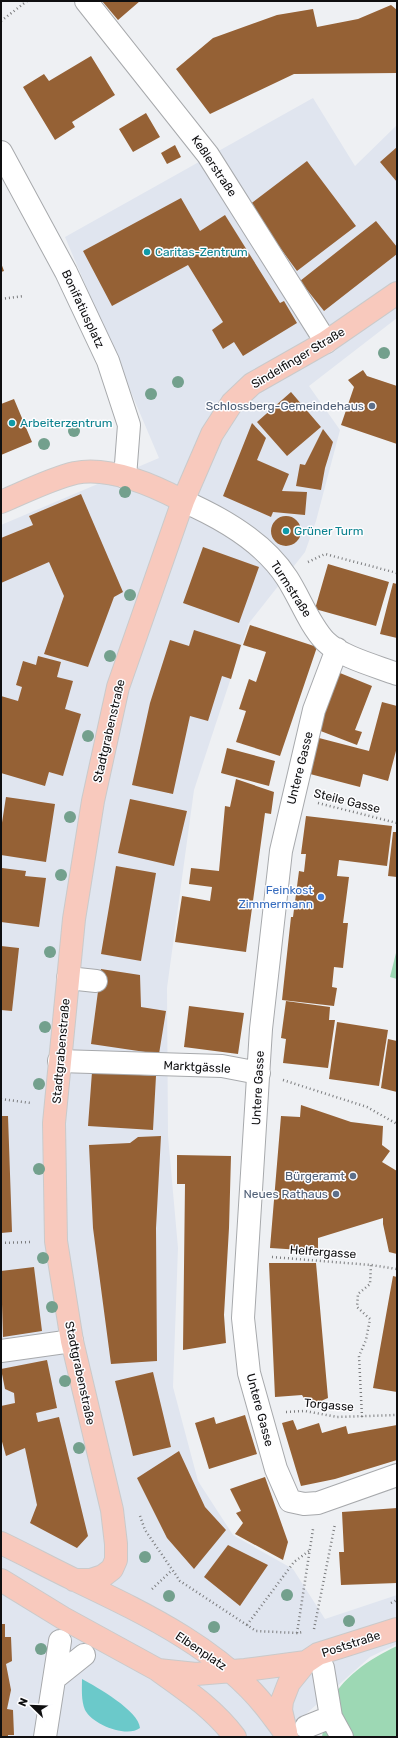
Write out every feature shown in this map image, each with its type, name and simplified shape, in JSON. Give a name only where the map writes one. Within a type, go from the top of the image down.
[{"type":"main road","name":"Sindelfinger Straße","points":[[183,501],[212,434],[232,403],[252,384],[326,342],[397,293]]},
{"type":"main road","points":[[1,502],[76,473],[99,472],[125,477],[155,486],[183,501]]},
{"type":"main road","name":"Stadtgrabenstraße","points":[[74,1580],[92,1580],[103,1576],[112,1569],[116,1560],[116,1544],[112,1510],[72,1341],[56,1241],[54,1123],[59,1061],[74,919],[93,801],[118,687],[183,501]]},
{"type":"main road","name":"Elbenplatz","points":[[1,1543],[133,1608],[203,1650],[231,1672]]},
{"type":"main road","name":"Elbenplatz","points":[[1,1580],[63,1618],[158,1670],[196,1674],[231,1672]]},
{"type":"main road","name":"Poststraße","points":[[287,1736],[282,1710],[282,1701],[289,1683],[314,1665],[318,1654],[397,1629]]},
{"type":"main road","name":"Poststraße","points":[[231,1672],[314,1665]]},
{"type":"main road","points":[[158,1670],[207,1706],[218,1716],[235,1737]]},
{"type":"main road","points":[[231,1672],[264,1705],[287,1736]]},
{"type":"street","name":"Keßlerstraße","points":[[86,1],[208,155],[326,342]]},
{"type":"street","name":"Bonifatiusplatz","points":[[1,152],[66,272],[108,361],[128,425],[125,477]]},
{"type":"street","name":"Turmstraße","points":[[183,501],[220,519],[266,552],[287,578],[325,641],[337,650],[397,674]]},
{"type":"street","name":"Untere Gasse","points":[[318,1503],[304,1504],[290,1502],[276,1469],[249,1372],[243,1318],[261,1029],[280,851],[292,796],[314,710],[337,650]]},
{"type":"street","points":[[68,978],[96,981]]},
{"type":"street","name":"Marktgässle","points":[[59,1061],[222,1066],[259,1073]]},
{"type":"street","points":[[1,1351],[72,1341]]},
{"type":"street","points":[[318,1503],[397,1475]]},
{"type":"street","points":[[45,1737],[60,1641]]},
{"type":"street","points":[[54,1679],[84,1655]]},
{"type":"street","points":[[314,1665],[331,1717],[342,1737]]},
{"type":"street","points":[[306,1727],[331,1717]]},
{"type":"path","points":[[1,21],[27,1]]},
{"type":"path","points":[[1,299],[24,296]]},
{"type":"path","points":[[312,560],[325,554],[397,572]]},
{"type":"path","name":"Steile Gasse","points":[[292,796],[397,823]]},
{"type":"path","points":[[259,1073],[367,1107],[397,1124]]},
{"type":"path","points":[[1,1243],[12,1243]]},
{"type":"path","name":"Helfergasse","points":[[248,1256],[371,1264],[397,1269]]},
{"type":"path","points":[[362,1417],[359,1356],[366,1340],[370,1320],[357,1307],[358,1294],[370,1284],[371,1264]]},
{"type":"path","name":"Torgasse","points":[[260,1413],[305,1411],[337,1416],[362,1417],[397,1415]]},
{"type":"path","points":[[138,1509],[145,1530],[180,1581],[256,1631],[296,1633],[318,1503]]},
{"type":"path","points":[[314,1629],[336,1519]]},
{"type":"path","points":[[247,1625],[294,1562],[310,1551]]},
{"type":"shaded area","points":[[313,98],[355,166],[397,125],[397,318],[309,386],[340,430],[316,521],[305,552],[249,623],[194,790],[167,988],[168,1136],[178,1248],[173,1387],[198,1481],[233,1535],[293,1569],[325,1619],[397,1595],[397,1644],[370,1657],[280,1737],[1,1737],[1,525],[159,458],[65,237]]},
{"type":"green space","points":[[397,949],[397,979],[390,977]]},
{"type":"green space","points":[[397,1646],[397,1737],[322,1737],[328,1706],[340,1687],[366,1663]]},
{"type":"water","points":[[82,1679],[125,1707],[138,1721],[140,1728],[127,1732],[119,1731],[95,1721],[85,1710],[82,1694]]},
{"type":"building","points":[[102,1],[140,1],[118,20]]},
{"type":"building","points":[[391,5],[397,10],[397,73],[294,74],[210,114],[176,69],[213,38],[277,15],[313,9],[317,27],[358,19]]},
{"type":"building","points":[[91,56],[115,95],[72,122],[75,127],[55,140],[23,87],[44,74],[49,81]]},
{"type":"building","points":[[146,113],[160,137],[133,152],[119,129]]},
{"type":"building","points":[[175,145],[181,157],[167,164],[161,153]]},
{"type":"building","points":[[397,147],[397,182],[380,162]]},
{"type":"building","points":[[307,161],[356,226],[297,271],[249,205]]},
{"type":"building","points":[[181,198],[200,231],[225,215],[280,303],[284,301],[297,323],[243,356],[234,342],[223,349],[212,330],[223,322],[188,265],[112,306],[83,251]]},
{"type":"building","points":[[376,221],[397,247],[397,254],[324,311],[300,281]]},
{"type":"building","points":[[1,263],[4,271],[1,272]]},
{"type":"building","name":"Schlossberg-Gemeindehaus","points":[[363,370],[367,376],[397,386],[397,444],[341,425],[354,387],[348,380]]},
{"type":"building","points":[[291,392],[321,427],[287,456],[257,422]]},
{"type":"building","name":"Arbeiterzentrum","points":[[14,399],[32,442],[1,455],[1,404]]},
{"type":"building","points":[[252,423],[266,438],[257,460],[289,474],[282,491],[307,492],[305,515],[273,512],[271,517],[223,496]]},
{"type":"building","points":[[323,429],[333,442],[325,468],[321,490],[296,486],[300,464],[305,465]]},
{"type":"building","points":[[81,494],[123,592],[114,597],[88,667],[44,654],[64,596],[49,562],[1,583],[1,538],[33,525],[29,516]]},
{"type":"building","name":"Grüner Turm","points":[[286,516],[292,517],[300,525],[300,537],[292,545],[286,546],[280,545],[272,537],[271,531],[272,525],[280,517]]},
{"type":"building","points":[[203,547],[259,567],[239,623],[183,603]]},
{"type":"building","points":[[328,564],[389,582],[376,626],[315,609]]},
{"type":"building","points":[[393,583],[397,584],[397,638],[380,634]]},
{"type":"building","points":[[250,625],[317,647],[280,756],[236,742],[246,711],[239,709],[249,679],[256,682],[266,652],[243,645]]},
{"type":"building","points":[[194,630],[241,645],[231,679],[222,676],[208,721],[190,716],[173,794],[132,785],[150,703],[170,640],[189,646]]},
{"type":"building","points":[[38,656],[61,662],[57,677],[73,681],[65,709],[81,714],[63,776],[49,772],[45,786],[1,773],[1,696],[18,701],[22,687],[16,685],[23,661],[36,665]]},
{"type":"building","points":[[340,673],[372,686],[355,730],[362,732],[357,745],[318,730]]},
{"type":"building","points":[[382,702],[397,706],[397,747],[388,781],[363,774],[360,787],[310,774],[319,738],[369,751]]},
{"type":"building","points":[[227,748],[275,761],[269,786],[221,773]]},
{"type":"building","points":[[236,779],[274,792],[271,814],[265,813],[246,952],[175,942],[182,896],[210,901],[212,887],[189,884],[191,868],[219,871],[225,806],[230,807]]},
{"type":"building","points":[[6,797],[55,804],[46,862],[1,855],[1,829]]},
{"type":"building","points":[[130,799],[187,811],[174,866],[118,853]]},
{"type":"building","points":[[306,816],[392,826],[387,866],[339,860],[337,876],[349,877],[343,923],[348,923],[343,968],[334,967],[332,987],[337,988],[334,1006],[282,1000],[291,917],[293,917],[299,871],[304,872],[306,854],[301,854]]},
{"type":"building","points":[[393,832],[397,832],[397,877],[388,876]]},
{"type":"building","points":[[116,866],[156,873],[141,961],[101,954]]},
{"type":"building","points":[[2,868],[26,871],[25,876],[46,878],[39,927],[1,922]]},
{"type":"building","points":[[1,946],[19,948],[12,1011],[1,1010]]},
{"type":"building","points":[[101,969],[140,975],[141,1007],[166,1011],[159,1054],[91,1044]]},
{"type":"building","points":[[286,1001],[330,1007],[329,1020],[335,1020],[328,1068],[283,1063],[286,1039],[281,1038]]},
{"type":"building","points":[[189,1006],[244,1013],[238,1054],[184,1047]]},
{"type":"building","points":[[337,1022],[388,1030],[379,1086],[329,1079]]},
{"type":"building","points":[[388,1039],[397,1041],[397,1092],[381,1088]]},
{"type":"building","points":[[92,1072],[156,1076],[153,1130],[88,1126]]},
{"type":"building","name":"Neues Rathaus","points":[[301,1105],[351,1122],[383,1126],[382,1145],[390,1151],[382,1162],[397,1171],[397,1254],[389,1252],[383,1218],[318,1238],[318,1251],[270,1248],[281,1116],[300,1117]]},
{"type":"building","points":[[1,1116],[8,1116],[12,1232],[1,1233]]},
{"type":"building","points":[[161,1136],[156,1228],[157,1361],[111,1364],[93,1228],[89,1145],[130,1143],[138,1137]]},
{"type":"building","points":[[177,1155],[231,1156],[224,1315],[226,1343],[183,1350],[185,1184],[177,1184]]},
{"type":"building","points":[[269,1263],[316,1263],[328,1398],[309,1406],[302,1395],[275,1397]]},
{"type":"building","points":[[34,1267],[42,1331],[3,1337],[1,1271]]},
{"type":"building","points":[[393,1276],[397,1277],[397,1392],[373,1388]]},
{"type":"building","points":[[47,1360],[57,1408],[36,1413],[38,1422],[59,1417],[88,1536],[77,1548],[30,1523],[37,1505],[25,1448],[6,1456],[1,1438],[1,1406],[15,1403],[14,1393],[5,1389],[1,1369]]},
{"type":"building","points":[[153,1372],[171,1447],[133,1456],[115,1381]]},
{"type":"building","points":[[245,1415],[257,1454],[209,1469],[195,1423],[214,1417],[216,1424]]},
{"type":"building","points":[[293,1420],[297,1430],[319,1423],[322,1433],[346,1426],[348,1434],[397,1425],[397,1460],[335,1479],[301,1486],[282,1423]]},
{"type":"building","points":[[179,1451],[205,1507],[226,1530],[194,1569],[167,1538],[137,1478]]},
{"type":"building","points":[[265,1477],[288,1542],[283,1560],[235,1534],[243,1523],[236,1513],[241,1511],[230,1489]]},
{"type":"building","points":[[397,1508],[397,1583],[341,1585],[339,1552],[344,1552],[342,1512]]},
{"type":"building","points":[[228,1545],[268,1565],[240,1606],[204,1577]]},
{"type":"building","points":[[1,1624],[5,1624],[5,1637],[11,1637],[12,1661],[6,1664],[11,1690],[7,1709],[13,1710],[14,1735],[8,1735],[8,1737],[1,1737]]},
{"type":"place","name":"Caritas-Zentrum","points":[[147,252]]},
{"type":"place","name":"Schlossberg-Gemeindehaus","points":[[372,406]]},
{"type":"place","name":"Arbeiterzentrum","points":[[12,423]]},
{"type":"place","name":"Grüner Turm","points":[[286,531]]},
{"type":"place","name":"Feinkost Zimmermann","points":[[321,897]]},
{"type":"place","name":"Bürgeramt","points":[[353,1176]]},
{"type":"place","name":"Neues Rathaus","points":[[336,1194]]}]
